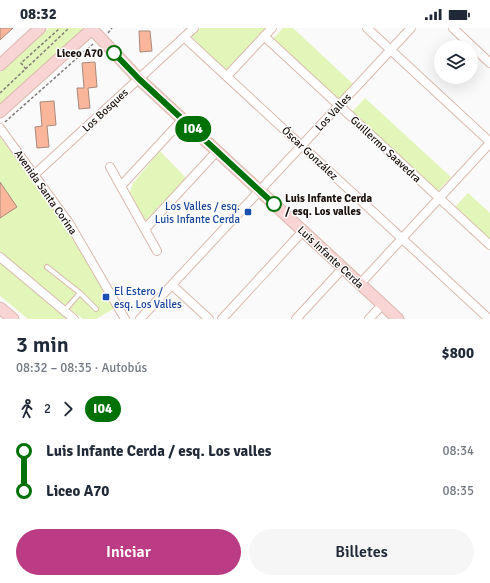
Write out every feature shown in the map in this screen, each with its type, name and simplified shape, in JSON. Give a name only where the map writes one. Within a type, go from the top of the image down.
[{"type":"street","points":[[0,65],[40,28]]},
{"type":"street","points":[[0,112],[92,28]]},
{"type":"street","name":"Luis Infante Cerda","points":[[92,28],[139,79],[398,319]]},
{"type":"street","name":"Los Bosques","points":[[34,175],[194,28]]},
{"type":"street","points":[[227,76],[272,28]]},
{"type":"street","points":[[360,284],[490,142],[367,28]]},
{"type":"street","name":"Los Valles","points":[[140,319],[411,28]]},
{"type":"street","points":[[453,28],[490,63]]},
{"type":"street","name":"Guillermo Saavedra","points":[[264,36],[490,245]]},
{"type":"street","name":"Óscar González","points":[[184,37],[489,319]]},
{"type":"street","points":[[121,186],[183,119]]},
{"type":"street","name":"Avenida Santa Corina","points":[[0,128],[69,222],[125,319]]},
{"type":"street","points":[[145,229],[218,151]]},
{"type":"street","points":[[110,167],[157,251]]},
{"type":"street","points":[[222,319],[303,231]]},
{"type":"street","points":[[0,257],[74,319]]},
{"type":"street","points":[[296,319],[343,268]]},
{"type":"street","points":[[172,285],[210,319]]},
{"type":"street","points":[[370,319],[382,304]]},
{"type":"street","points":[[0,308],[13,319]]},
{"type":"lane","points":[[47,267],[80,293],[96,309]]},
{"type":"lane","points":[[64,310],[80,293]]},
{"type":"path","points":[[26,69],[21,63],[60,28]]},
{"type":"path","points":[[0,93],[69,28]]},
{"type":"path","points":[[0,128],[91,44],[102,40],[112,28]]},
{"type":"green space","points":[[49,28],[82,28],[80,34],[0,106],[0,73]]},
{"type":"green space","points":[[200,28],[267,28],[227,71],[191,36]]},
{"type":"green space","points":[[283,28],[293,28],[354,85],[338,102],[272,40]]},
{"type":"green space","points":[[365,98],[451,177],[437,192],[351,113]]},
{"type":"green space","points":[[0,137],[61,218],[115,308],[96,319],[83,319],[0,253]]},
{"type":"green space","points":[[160,151],[186,178],[145,221],[130,192],[133,183]]},
{"type":"green space","points":[[468,193],[490,213],[490,243],[453,209]]},
{"type":"green space","points":[[0,262],[67,319],[28,319],[0,296]]},
{"type":"building","points":[[0,28],[13,28],[0,40]]},
{"type":"building","points":[[139,31],[150,31],[152,51],[140,52]]},
{"type":"building","points":[[95,62],[97,87],[88,88],[90,108],[79,109],[77,88],[84,88],[82,63]]},
{"type":"building","points":[[54,101],[56,125],[47,126],[49,147],[37,148],[35,127],[42,126],[40,102]]},
{"type":"building","points":[[0,182],[17,207],[0,218]]},
{"type":"bus line","name":"I04","points":[[114,53],[139,79],[274,204]]},
{"type":"place","name":"Liceo A70","points":[[114,53]]},
{"type":"place","name":"Luis Infante Cerda / esq. Los valles","points":[[274,204]]},
{"type":"place","name":"Los Valles / esq. Luis Infante Cerda","points":[[248,212]]},
{"type":"place","name":"El Estero / esq. Los Valles","points":[[106,297]]}]
